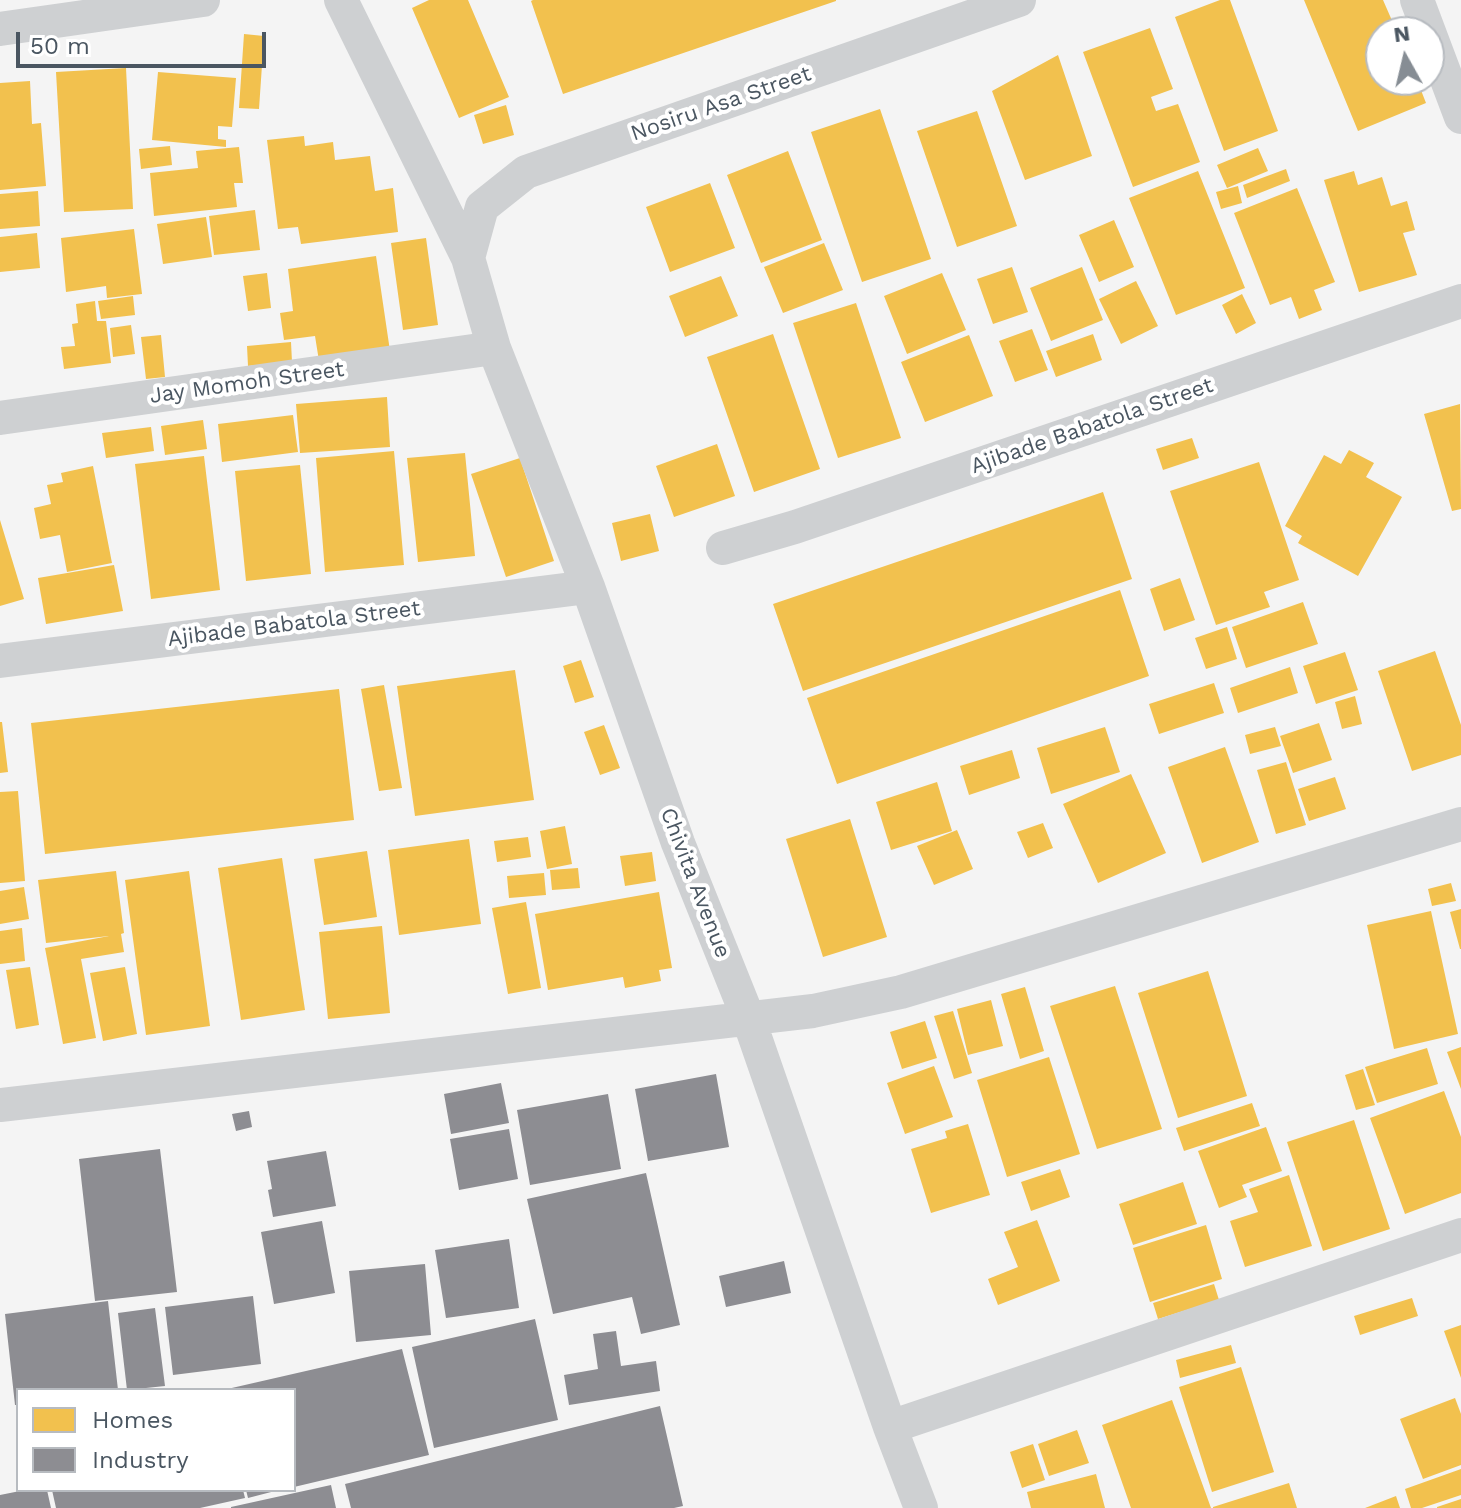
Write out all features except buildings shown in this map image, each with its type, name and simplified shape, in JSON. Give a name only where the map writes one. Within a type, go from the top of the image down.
[{"type":"street","points":[[0,29],[203,0]]},
{"type":"street","name":"Chivita Avenue","points":[[341,0],[468,258],[494,348],[588,587],[678,843],[749,1020],[921,1508]]},
{"type":"street","name":"Nosiru Asa Street","points":[[468,258],[482,207],[526,172],[1019,0]]},
{"type":"street","points":[[1445,74],[1461,117]]},
{"type":"street","name":"Ajibade Babatola Street","points":[[723,548],[795,527],[1461,301]]},
{"type":"street","name":"Jay Momoh Street","points":[[0,418],[494,348]]},
{"type":"street","name":"Ajibade Babatola Street","points":[[0,661],[588,587]]},
{"type":"street","points":[[0,1105],[813,1011],[901,992],[1461,824]]},
{"type":"street","points":[[890,1427],[1461,1235]]}]
